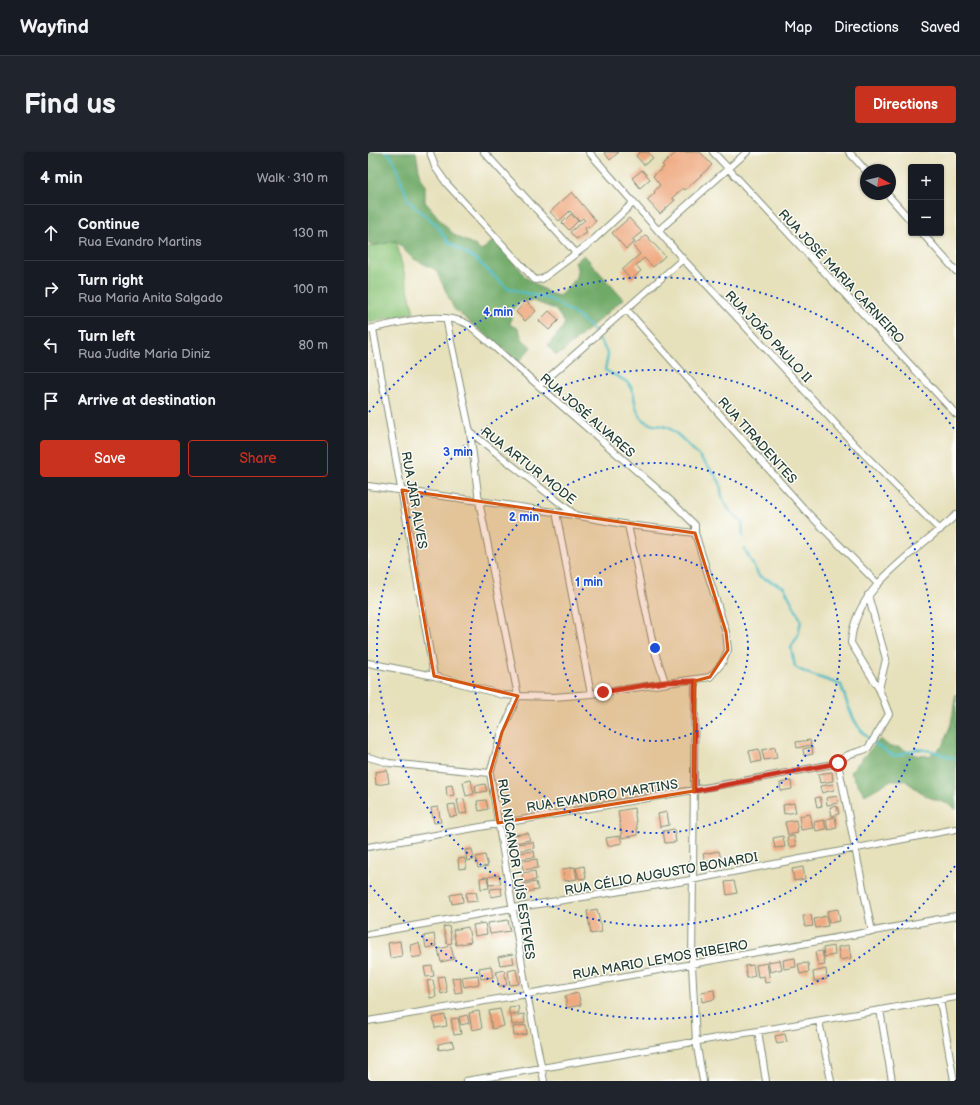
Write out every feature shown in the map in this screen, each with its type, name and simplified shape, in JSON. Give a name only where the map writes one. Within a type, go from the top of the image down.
[{"type":"street","points":[[430,152],[435,167],[448,184],[536,280],[542,279],[595,239],[634,202]]},
{"type":"street","points":[[484,152],[576,254]]},
{"type":"street","name":"RUA JOÃO PAULO II","points":[[589,152],[683,259],[855,445],[940,530]]},
{"type":"street","name":"RUA JOSÉ MARIA CARNEIRO","points":[[713,152],[956,414]]},
{"type":"street","points":[[659,230],[747,152]]},
{"type":"street","points":[[848,152],[860,165]]},
{"type":"street","points":[[892,200],[908,218]]},
{"type":"street","points":[[925,236],[956,271]]},
{"type":"street","points":[[539,386],[683,259]]},
{"type":"street","name":"RUA TIRADENTES","points":[[626,309],[805,510],[877,583]]},
{"type":"street","points":[[370,329],[426,319],[446,318],[470,432],[479,501],[518,696]]},
{"type":"street","name":"RUA JOSÉ ALVARES","points":[[446,318],[461,320],[539,386],[671,502],[694,525],[695,531]]},
{"type":"street","name":"RUA JAIR ALVES","points":[[370,329],[402,490],[434,676]]},
{"type":"street","name":"RUA ARTUR MODE","points":[[470,432],[574,514]]},
{"type":"street","points":[[368,486],[574,514],[628,525],[695,531],[726,632],[728,650],[722,663],[710,677],[695,681],[665,682],[592,694],[554,697],[504,695],[434,676],[368,663]]},
{"type":"street","points":[[556,512],[592,694]]},
{"type":"street","points":[[872,932],[838,763],[852,752],[862,752],[868,748],[889,714],[879,689],[851,643],[855,624],[865,599],[877,583],[956,516]]},
{"type":"street","points":[[628,525],[654,649],[665,682]]},
{"type":"street","points":[[868,595],[886,659],[879,689]]},
{"type":"street","points":[[695,681],[694,791],[691,880],[692,965],[696,1041],[703,1081]]},
{"type":"street","name":"RUA NICANOR LUÍS ESTEVES","points":[[518,696],[502,732],[490,773],[527,994],[544,1081]]},
{"type":"street","points":[[368,758],[389,763],[490,773]]},
{"type":"street","name":"RUA EVANDRO MARTINS","points":[[368,847],[498,823],[694,791],[838,763]]},
{"type":"street","name":"RUA CÉLIO AUGUSTO BONARDI","points":[[368,934],[513,908],[691,880],[956,829]]},
{"type":"street","name":"RUA MARIO LEMOS RIBEIRO","points":[[368,1021],[692,965],[956,916]]},
{"type":"street","points":[[466,1081],[956,997]]},
{"type":"street","points":[[940,1000],[954,1065],[954,1081]]},
{"type":"street","points":[[880,1010],[892,1081]]},
{"type":"street","points":[[819,1021],[831,1081]]},
{"type":"street","points":[[758,1031],[766,1081]]},
{"type":"highlighted area","points":[[402,490],[695,533],[726,632],[728,650],[710,677],[695,681],[694,791],[498,823],[490,773],[502,732],[518,696],[434,676]]},
{"type":"green space","points":[[368,152],[416,152],[420,175],[425,185],[425,202],[447,227],[455,235],[471,243],[481,251],[494,240],[515,262],[525,277],[549,293],[559,296],[571,285],[577,272],[575,262],[584,255],[623,299],[561,353],[556,355],[548,346],[565,323],[555,309],[533,301],[521,301],[512,310],[510,325],[518,328],[523,340],[531,347],[519,362],[454,309],[436,270],[412,258],[396,241],[376,245],[368,243]]},
{"type":"green space","points":[[396,241],[414,313],[368,322],[368,247]]},
{"type":"green space","points":[[956,694],[956,810],[951,805],[928,797],[904,780],[891,780],[865,795],[850,772],[880,739],[890,747],[899,747],[915,755],[929,756],[942,747],[951,724]]},
{"type":"building","points":[[604,152],[619,152],[610,160]]},
{"type":"building","points":[[640,152],[648,152],[653,158],[644,165],[636,156]]},
{"type":"building","points":[[677,152],[700,152],[712,165],[685,190],[683,188],[672,198],[675,200],[660,214],[647,200],[655,193],[654,192],[660,185],[653,176],[664,167],[662,165]]},
{"type":"building","points":[[642,170],[650,179],[640,188],[632,178]]},
{"type":"building","points":[[572,192],[596,221],[588,228],[587,226],[585,228],[587,233],[576,239],[570,232],[585,220],[583,218],[579,221],[570,211],[559,221],[550,212]]},
{"type":"building","points":[[571,214],[578,221],[569,230],[562,223]]},
{"type":"building","points":[[629,218],[642,232],[632,240],[635,242],[626,249],[612,233]]},
{"type":"building","points":[[646,235],[665,256],[653,267],[644,258],[636,265],[641,271],[631,280],[622,270],[640,254],[633,246]]},
{"type":"building","points":[[526,301],[536,311],[525,321],[516,312]]},
{"type":"building","points":[[549,311],[559,320],[549,330],[539,321]]},
{"type":"building","points":[[810,740],[811,745],[797,748],[796,742]]},
{"type":"building","points":[[775,747],[777,758],[764,760],[762,750]]},
{"type":"building","points":[[812,747],[813,754],[804,756],[803,749]]},
{"type":"building","points":[[759,749],[761,761],[752,763],[749,751]]},
{"type":"building","points":[[387,770],[389,783],[376,785],[375,772]]},
{"type":"building","points":[[832,772],[833,781],[820,783],[818,774]]},
{"type":"building","points":[[471,780],[474,794],[466,796],[463,782]]},
{"type":"building","points":[[791,781],[792,789],[781,791],[780,783]]},
{"type":"building","points":[[485,784],[487,791],[476,793],[475,786]]},
{"type":"building","points":[[833,784],[834,790],[822,793],[820,786]]},
{"type":"building","points":[[452,785],[454,795],[447,796],[446,786]]},
{"type":"building","points":[[837,796],[838,803],[827,805],[826,798]]},
{"type":"building","points":[[820,797],[822,806],[817,807],[815,798]]},
{"type":"building","points":[[464,799],[467,813],[460,814],[457,800]]},
{"type":"building","points":[[486,800],[488,809],[479,811],[477,801]]},
{"type":"building","points":[[794,803],[796,812],[784,814],[783,805]]},
{"type":"building","points":[[455,804],[457,816],[450,817],[448,805]]},
{"type":"building","points":[[837,806],[839,814],[832,816],[830,807]]},
{"type":"building","points":[[438,807],[441,822],[434,823],[431,808]]},
{"type":"building","points":[[634,808],[638,835],[622,838],[618,811]]},
{"type":"building","points":[[667,812],[669,825],[660,827],[658,814]]},
{"type":"building","points":[[810,814],[813,828],[801,830],[799,816]]},
{"type":"building","points":[[835,817],[837,828],[828,830],[826,819]]},
{"type":"building","points":[[796,820],[798,833],[788,835],[785,822]]},
{"type":"building","points":[[824,820],[826,829],[816,831],[814,822]]},
{"type":"building","points":[[674,829],[676,842],[665,843],[663,831]]},
{"type":"building","points":[[528,833],[530,840],[515,843],[514,835]]},
{"type":"building","points":[[620,836],[622,843],[608,846],[606,838]]},
{"type":"building","points":[[783,836],[785,847],[775,848],[773,838]]},
{"type":"building","points":[[794,836],[796,846],[789,847],[787,837]]},
{"type":"building","points":[[533,842],[534,848],[517,851],[516,844]]},
{"type":"building","points":[[472,849],[474,860],[467,861],[465,850]]},
{"type":"building","points":[[534,851],[535,857],[519,859],[518,853]]},
{"type":"building","points":[[719,851],[721,859],[705,862],[703,854]]},
{"type":"building","points":[[485,855],[488,866],[478,868],[476,857]]},
{"type":"building","points":[[465,858],[466,868],[459,869],[458,859]]},
{"type":"building","points":[[537,859],[538,868],[523,870],[522,861]]},
{"type":"building","points":[[584,866],[586,878],[579,879],[576,868]]},
{"type":"building","points":[[575,867],[577,879],[565,881],[563,869]]},
{"type":"building","points":[[803,867],[805,879],[794,881],[792,869]]},
{"type":"building","points":[[535,871],[536,880],[523,882],[522,873]]},
{"type":"building","points":[[499,875],[501,884],[489,885],[488,877]]},
{"type":"building","points":[[487,877],[489,888],[481,889],[480,878]]},
{"type":"building","points":[[734,881],[737,893],[727,895],[725,882]]},
{"type":"building","points":[[536,882],[538,890],[525,892],[524,884]]},
{"type":"building","points":[[501,888],[502,895],[491,897],[490,889]]},
{"type":"building","points":[[476,892],[478,901],[467,902],[466,893]]},
{"type":"building","points":[[462,893],[463,902],[452,904],[450,895]]},
{"type":"building","points":[[597,909],[602,932],[591,934],[587,911]]},
{"type":"building","points":[[838,909],[840,921],[829,923],[827,911]]},
{"type":"building","points":[[811,915],[813,926],[805,927],[803,916]]},
{"type":"building","points":[[826,916],[828,926],[816,928],[814,919]]},
{"type":"building","points":[[508,920],[510,931],[490,934],[488,923]]},
{"type":"building","points":[[485,923],[487,934],[475,936],[473,925]]},
{"type":"building","points":[[449,926],[452,943],[447,944],[443,927]]},
{"type":"building","points":[[468,927],[471,942],[456,945],[453,930]]},
{"type":"building","points":[[434,934],[436,946],[426,948],[424,936]]},
{"type":"building","points":[[400,941],[402,956],[390,958],[388,943]]},
{"type":"building","points":[[419,943],[422,956],[412,958],[410,945]]},
{"type":"building","points":[[849,945],[851,958],[840,960],[838,947]]},
{"type":"building","points":[[451,946],[454,959],[441,962],[438,949]]},
{"type":"building","points":[[834,946],[835,955],[824,957],[823,948]]},
{"type":"building","points":[[822,951],[825,965],[818,966],[815,952]]},
{"type":"building","points":[[512,954],[514,963],[500,965],[498,957]]},
{"type":"building","points":[[795,958],[796,967],[784,969],[783,960]]},
{"type":"building","points":[[780,960],[782,969],[770,972],[768,962]]},
{"type":"building","points":[[767,963],[770,982],[765,983],[764,976],[758,977],[756,965]]},
{"type":"building","points":[[808,963],[809,972],[800,974],[798,964]]},
{"type":"building","points":[[753,965],[755,976],[747,978],[745,966]]},
{"type":"building","points":[[432,966],[434,976],[426,977],[424,967]]},
{"type":"building","points":[[491,966],[493,977],[481,979],[479,968]]},
{"type":"building","points":[[516,969],[519,984],[510,985],[508,971]]},
{"type":"building","points":[[826,969],[827,979],[814,981],[813,972]]},
{"type":"building","points":[[504,970],[507,985],[499,986],[496,972]]},
{"type":"building","points":[[478,975],[479,984],[464,987],[462,977]]},
{"type":"building","points":[[444,976],[447,992],[441,994],[438,977]]},
{"type":"building","points":[[460,977],[462,992],[455,993],[452,978]]},
{"type":"building","points":[[433,980],[436,997],[430,998],[427,981]]},
{"type":"building","points":[[714,990],[715,999],[702,1002],[701,992]]},
{"type":"building","points":[[578,993],[581,1005],[567,1008],[565,996]]},
{"type":"building","points":[[518,1006],[519,1013],[509,1014],[509,1007]]},
{"type":"building","points":[[500,1009],[504,1026],[492,1029],[489,1011]]},
{"type":"building","points":[[479,1011],[482,1028],[472,1030],[469,1013]]},
{"type":"building","points":[[524,1014],[525,1023],[512,1025],[511,1016]]},
{"type":"building","points":[[445,1015],[447,1026],[435,1028],[433,1018]]},
{"type":"building","points":[[467,1015],[469,1023],[461,1025],[459,1017]]},
{"type":"building","points":[[458,1018],[461,1034],[454,1035],[451,1019]]},
{"type":"building","points":[[526,1025],[527,1034],[514,1036],[513,1027]]},
{"type":"building","points":[[785,1034],[787,1042],[777,1044],[775,1036]]},
{"type":"building","points":[[452,1041],[454,1047],[439,1050],[438,1044]]},
{"type":"waterway","points":[[387,152],[393,159],[408,199],[415,207],[436,224],[448,242],[477,260],[506,287],[550,299],[579,317],[591,327],[608,355],[605,370],[629,384],[633,391],[636,409],[644,420],[653,425],[666,427],[678,435],[710,468],[720,483],[721,494],[725,504],[742,522],[743,537]]},
{"type":"waterway","points":[[744,548],[759,576],[784,587],[801,620],[798,636],[791,647],[795,667],[811,675],[841,685],[849,709],[859,728],[873,742],[895,756],[917,749],[932,751],[956,759]]},
{"type":"route","points":[[603,692],[665,682],[695,681],[694,791],[838,763]]}]
